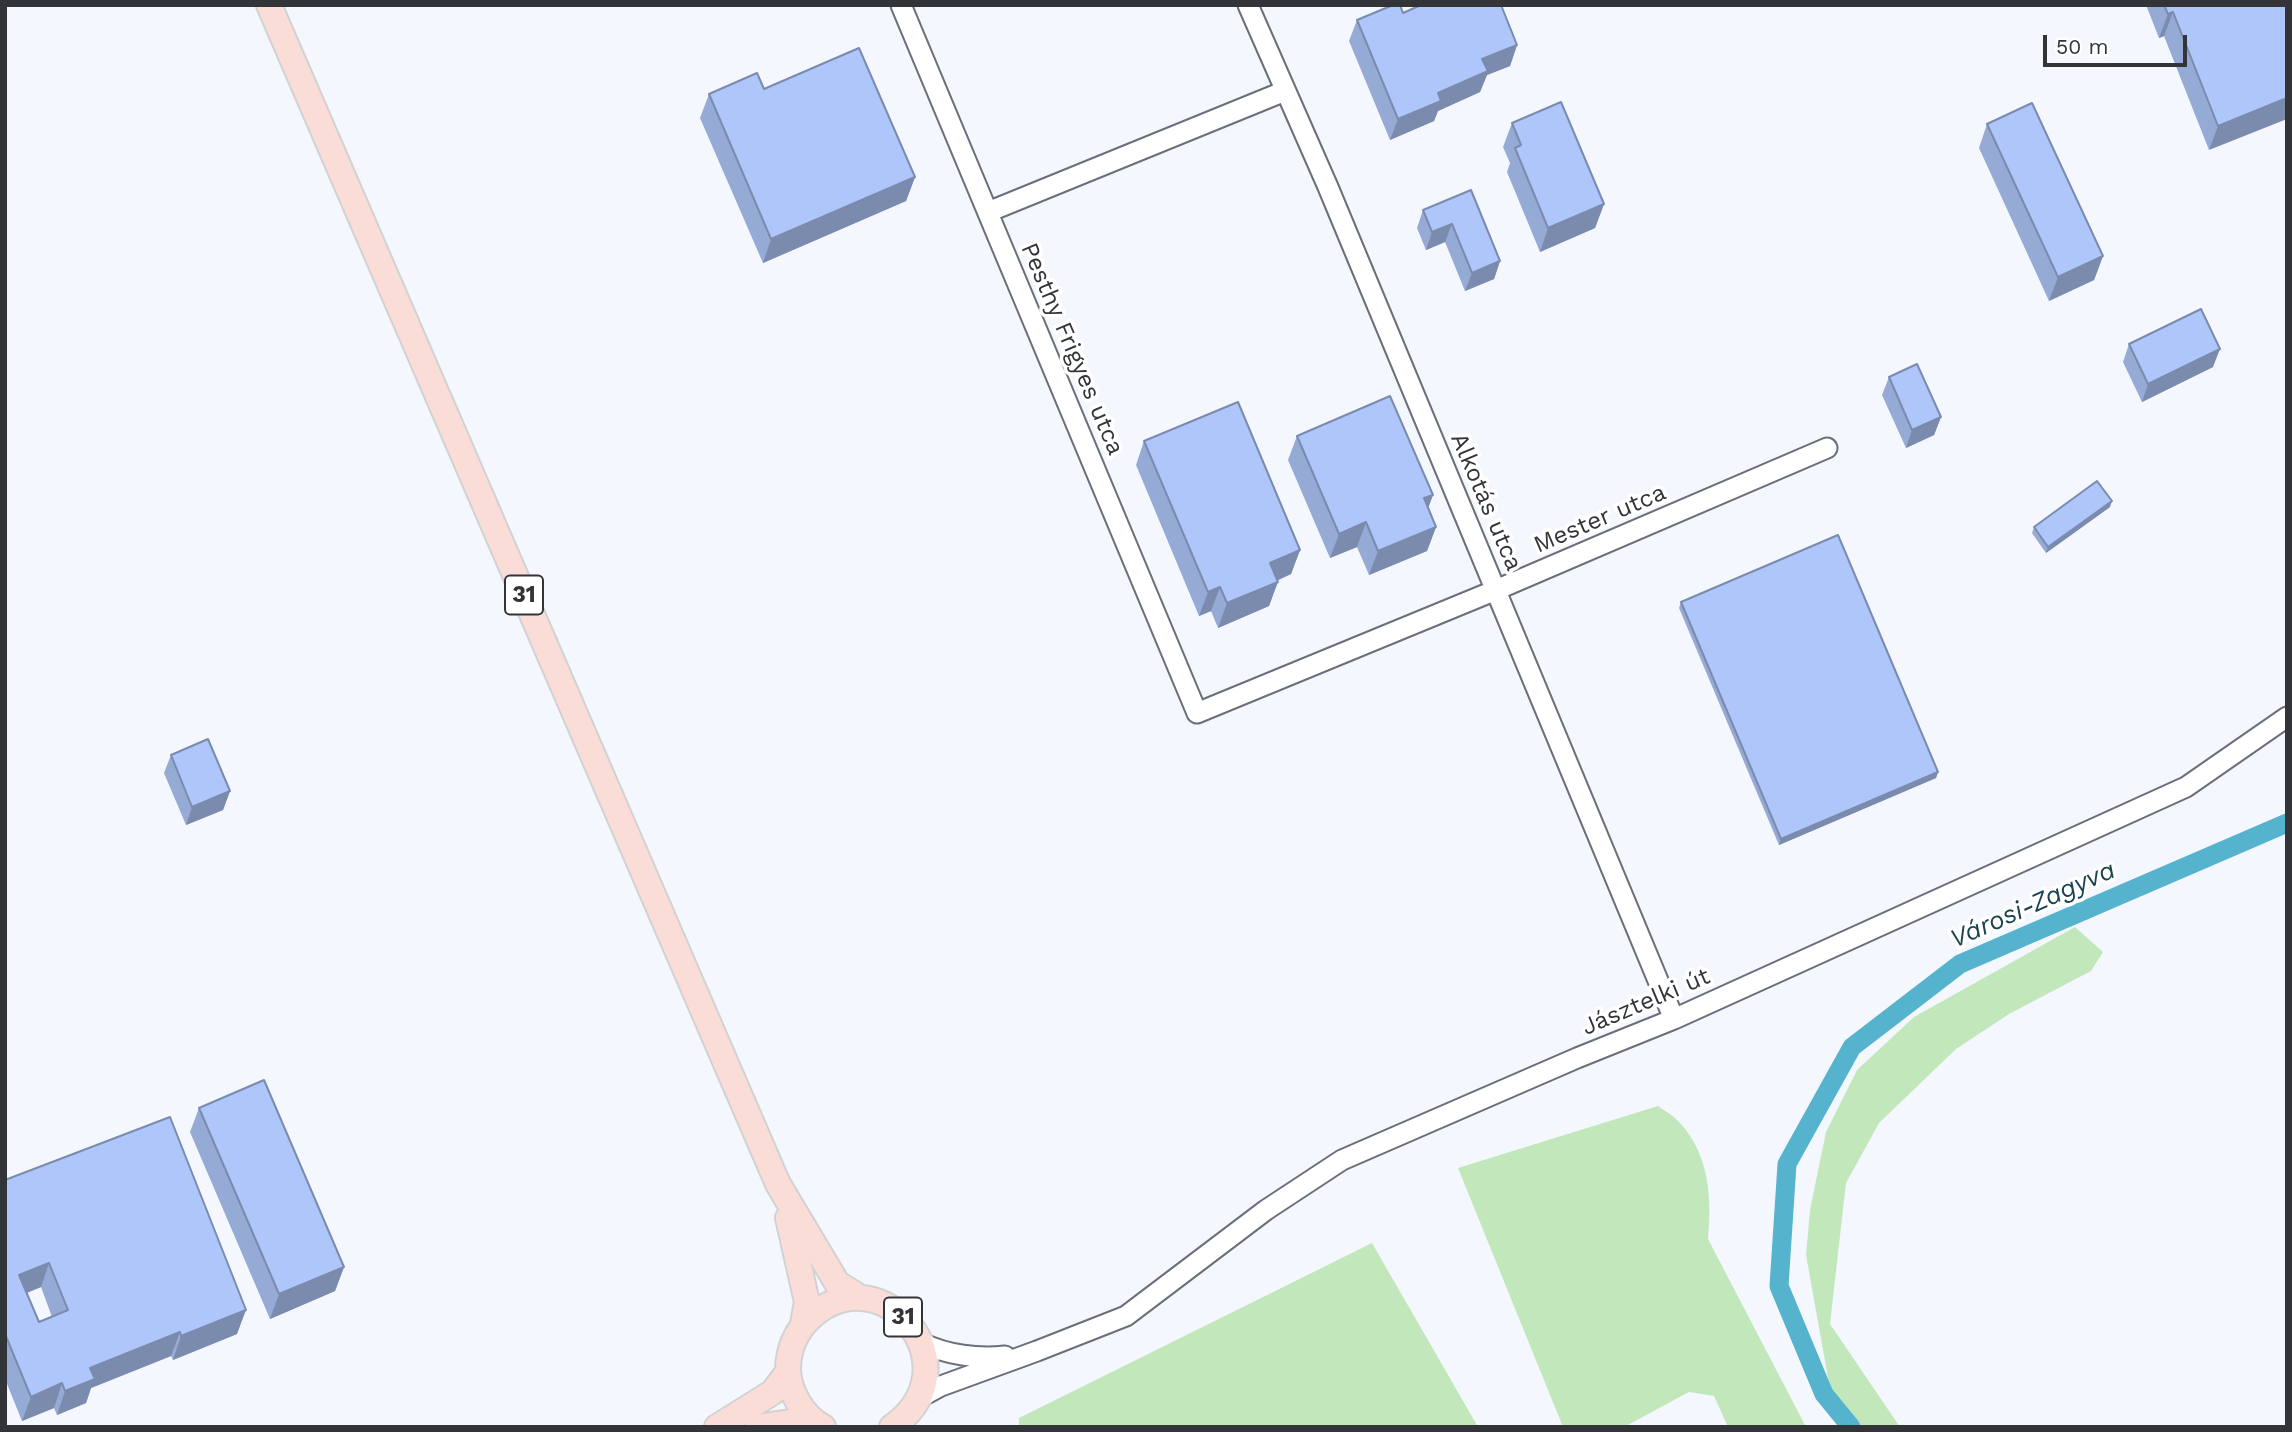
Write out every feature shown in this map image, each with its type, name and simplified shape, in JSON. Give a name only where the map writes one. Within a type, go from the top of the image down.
[{"type":"main road","name":"31","points":[[269,5],[778,1184],[836,1283],[861,1298],[880,1302],[897,1311],[912,1325],[922,1343],[926,1362],[925,1380],[919,1398],[900,1424]]},
{"type":"main road","name":"31","points":[[778,1184],[807,1302],[803,1324]]},
{"type":"main road","name":"31","points":[[820,1425],[802,1410],[792,1392],[788,1372],[794,1339],[803,1324],[819,1310],[840,1301],[861,1298]]},
{"type":"main road","points":[[716,1427],[773,1392],[788,1372]]},
{"type":"main road","points":[[757,1427],[790,1422],[820,1425]]},
{"type":"street","name":"Pesthy Frigyes utca","points":[[901,5],[1197,713]]},
{"type":"street","name":"Alkotás utca","points":[[1248,5],[1328,187],[1674,1019]]},
{"type":"street","points":[[988,212],[1285,91]]},
{"type":"street","name":"Mester utca","points":[[1197,713],[1496,590],[1827,448]]},
{"type":"street","name":"Jásztelki út","points":[[919,1398],[941,1386],[1126,1316],[1266,1210],[1342,1160],[1674,1019],[2186,787],[2287,717]]},
{"type":"street","name":"Jásztelki út","points":[[922,1343],[938,1351],[988,1358],[1037,1351]]},
{"type":"green space","points":[[2075,927],[2103,952],[2091,971],[2009,1014],[1956,1049],[1879,1123],[1846,1183],[1830,1324],[1900,1427],[1863,1427],[1830,1389],[1806,1255],[1810,1210],[1826,1132],[1857,1070],[1914,1017]]},
{"type":"green space","points":[[1658,1106],[1680,1123],[1697,1148],[1709,1192],[1708,1239],[1806,1427],[1728,1427],[1714,1396],[1689,1392],[1624,1427],[1563,1427],[1458,1168]]},
{"type":"green space","points":[[1372,1243],[1478,1427],[1019,1427],[1019,1418]]},
{"type":"building","points":[[1393,5],[1400,5],[1403,13],[1421,5],[1501,5],[1517,45],[1482,59],[1488,71],[1438,93],[1441,101],[1398,119],[1357,20]]},
{"type":"building","points":[[2164,5],[2287,5],[2287,98],[2218,126],[2173,12],[2168,14]]},
{"type":"building","points":[[859,48],[915,177],[771,239],[709,94],[757,73],[764,89]]},
{"type":"building","points":[[1561,102],[1604,204],[1548,228],[1515,148],[1521,145],[1512,123]]},
{"type":"building","points":[[2032,103],[2103,256],[2058,277],[1987,124]]},
{"type":"building","points":[[1471,190],[1500,261],[1472,273],[1452,224],[1432,232],[1423,210]]},
{"type":"building","points":[[2201,309],[2220,349],[2148,384],[2129,344]]},
{"type":"building","points":[[1917,364],[1941,417],[1912,430],[1889,377]]},
{"type":"building","points":[[1390,396],[1433,495],[1424,498],[1436,527],[1378,551],[1366,522],[1339,534],[1297,436]]},
{"type":"building","points":[[1238,402],[1300,550],[1270,563],[1278,582],[1227,603],[1220,587],[1208,592],[1144,441]]},
{"type":"building","points":[[2097,481],[2112,501],[2048,547],[2034,527]]},
{"type":"building","points":[[1838,535],[1938,772],[1781,839],[1681,602]]},
{"type":"building","points":[[208,739],[230,791],[192,807],[171,755]]},
{"type":"building","points":[[264,1080],[344,1267],[279,1294],[199,1108]]},
{"type":"building","points":[[170,1117],[246,1310],[181,1336],[180,1332],[90,1368],[95,1379],[65,1391],[62,1383],[31,1397],[5,1334],[5,1180]],"holes":[[[49,1263],[68,1310],[39,1322],[19,1275]]]},
{"type":"waterway","name":"Városi-Zagyva","points":[[1851,1427],[1824,1394],[1779,1286],[1787,1164],[1852,1047],[1960,964],[2287,823]]}]
